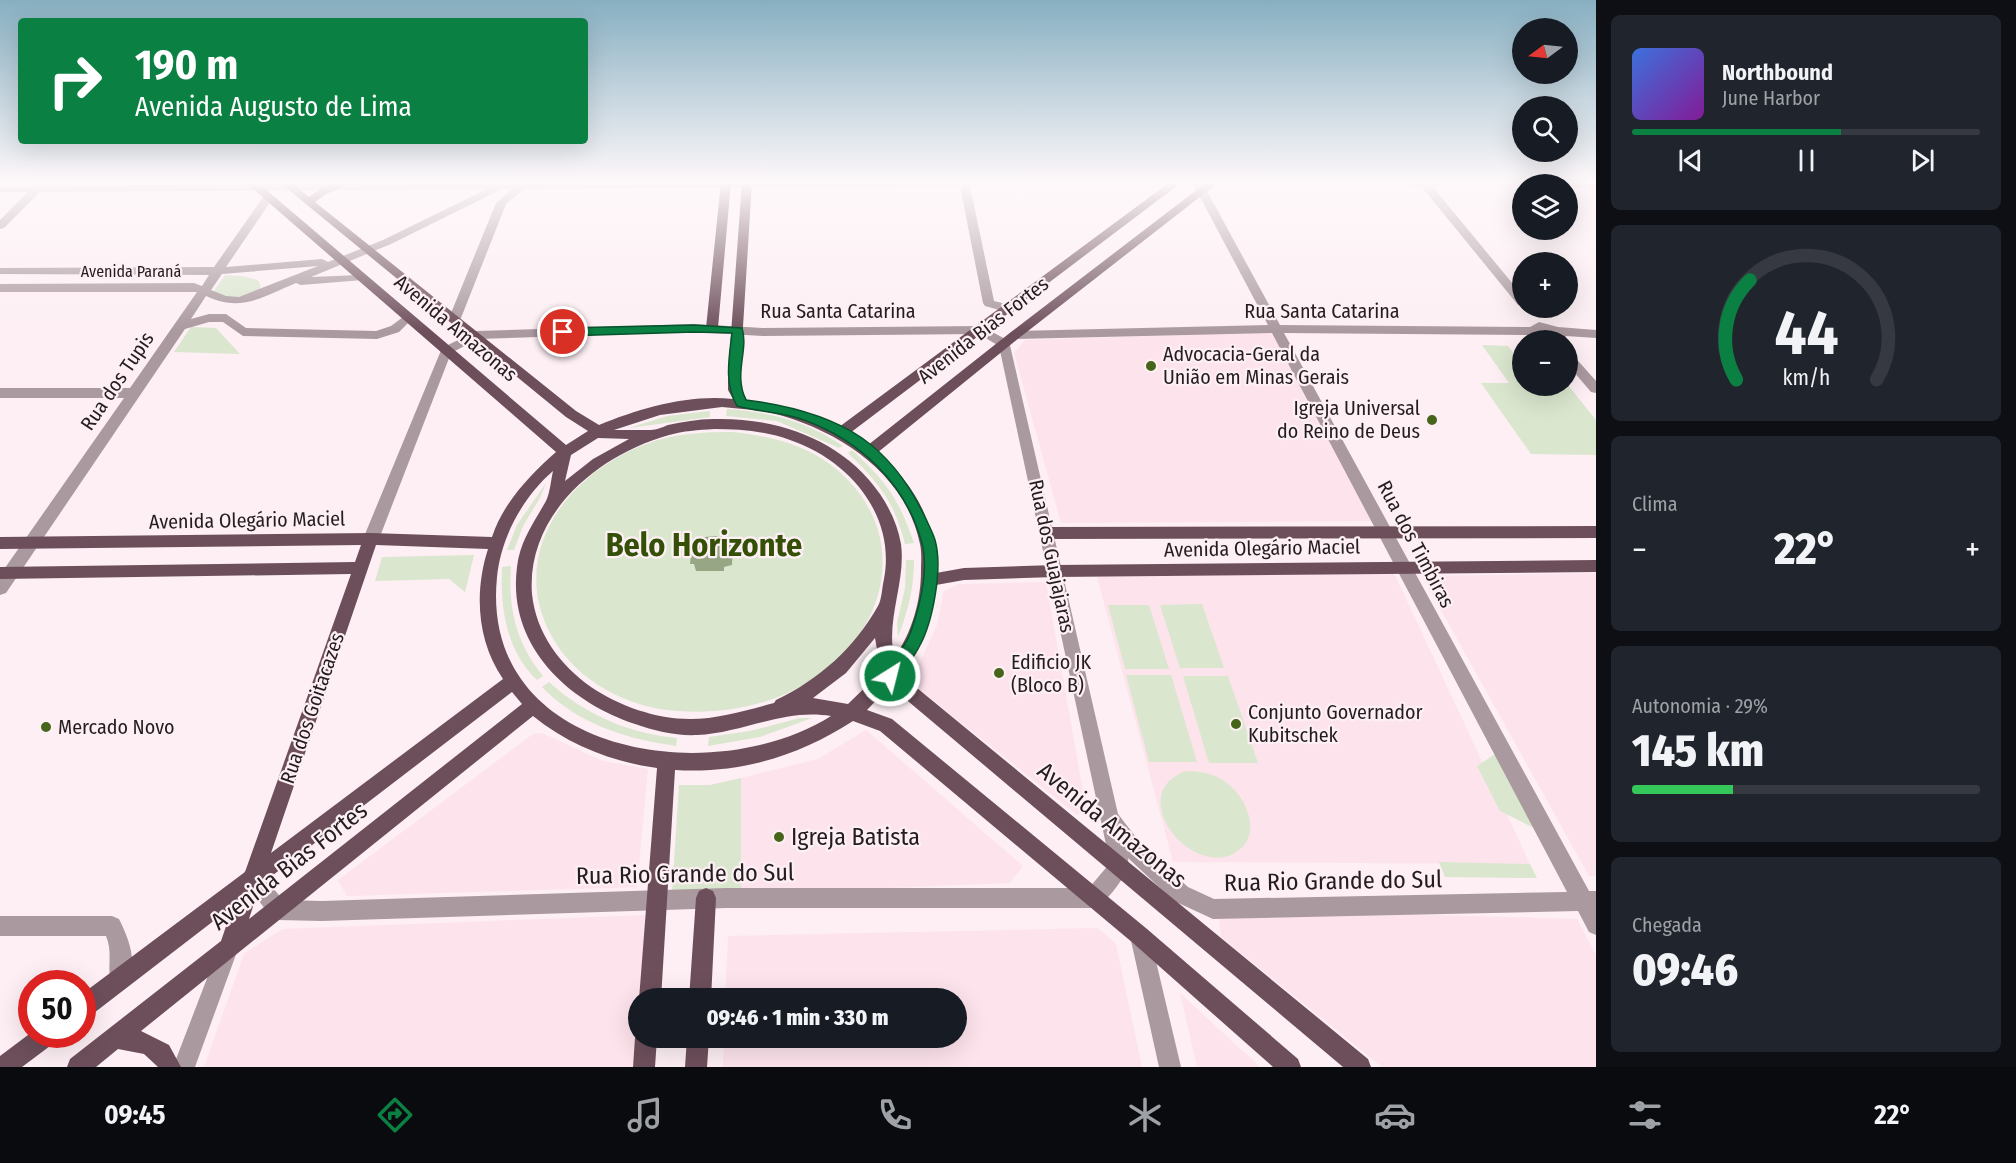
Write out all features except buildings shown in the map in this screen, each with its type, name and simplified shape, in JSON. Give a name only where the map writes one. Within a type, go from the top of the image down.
[{"type":"main road","name":"Avenida Amazonas","points":[[307,232],[565,452]]},
{"type":"main road","name":"Avenida Amazonas","points":[[346,232],[477,335],[571,414],[598,432],[626,435],[658,433]]},
{"type":"main road","points":[[712,328],[721,232]]},
{"type":"main road","points":[[742,403],[735,390],[734,375],[744,232]]},
{"type":"main road","name":"Avenida Bias Fortes","points":[[842,432],[1112,232]]},
{"type":"main road","name":"Avenida Bias Fortes","points":[[870,451],[1144,232]]},
{"type":"main road","points":[[722,402],[775,408],[809,417],[842,432],[870,451],[905,490],[928,540],[930,580],[924,612],[913,644],[890,676],[851,714],[817,734],[764,754],[731,761],[667,761],[617,752],[571,734],[534,705],[513,681],[495,648],[487,613],[487,580],[494,543],[515,504],[541,472],[565,452],[598,432],[646,412],[671,406],[722,402]]},
{"type":"main road","points":[[890,676],[882,635],[896,554],[889,528],[880,506],[859,476],[837,457],[801,438],[762,428],[720,424],[685,427],[658,433],[602,460],[553,502],[534,532],[523,582],[526,611],[543,651],[559,669],[591,696],[614,708],[648,720],[698,727],[766,713],[819,706],[886,725],[1140,936],[1290,1067]]},
{"type":"main road","points":[[553,502],[565,452]]},
{"type":"main road","name":"Avenida Olegário Maciel","points":[[1047,532],[1596,532]]},
{"type":"main road","name":"Avenida Olegário Maciel","points":[[0,543],[371,539],[494,543]]},
{"type":"main road","name":"Rua dos Goitacazes","points":[[228,949],[371,539]]},
{"type":"main road","name":"Avenida Olegário Maciel","points":[[930,580],[964,574],[1055,571],[1596,566]]},
{"type":"main road","points":[[5,573],[361,568]]},
{"type":"main road","points":[[766,713],[802,697],[842,668],[865,642],[888,598]]},
{"type":"main road","name":"Avenida Amazonas","points":[[890,676],[1359,1067]]},
{"type":"main road","name":"Avenida Bias Fortes","points":[[96,998],[513,681]]},
{"type":"main road","name":"Avenida Bias Fortes","points":[[78,1067],[534,705]]},
{"type":"main road","points":[[651,988],[667,761]]},
{"type":"main road","points":[[701,988],[706,898]]},
{"type":"main road","points":[[117,1038],[148,1042],[167,1059],[170,1067]]},
{"type":"main road","points":[[4,1067],[29,1048]]},
{"type":"main road","points":[[644,1067],[645,1048]]},
{"type":"main road","points":[[696,1067],[697,1048]]},
{"type":"street","name":"Rua dos Tupis","points":[[0,588],[5,573],[30,543],[136,393],[244,232]]},
{"type":"street","name":"Avenida Paraná","points":[[0,288],[185,287],[204,290],[222,301],[233,302],[251,299],[404,232]]},
{"type":"street","points":[[455,318],[489,232]]},
{"type":"street","points":[[974,232],[988,303],[1010,309]]},
{"type":"street","name":"Rua dos Timbiras","points":[[1222,232],[1403,567],[1590,901],[1596,925]]},
{"type":"street","points":[[1464,232],[1512,290]]},
{"type":"street","name":"Avenida Paraná","points":[[0,272],[217,270],[294,267],[340,260]]},
{"type":"street","points":[[217,270],[248,272],[264,278],[266,283],[264,288],[251,299]]},
{"type":"street","name":"Avenida Paraná","points":[[292,282],[359,278]]},
{"type":"street","points":[[180,326],[209,318],[226,318],[243,332],[377,335],[395,329],[407,318]]},
{"type":"street","name":"Rua Santa Catarina","points":[[1010,339],[1274,329],[1520,332],[1536,323]]},
{"type":"street","name":"Rua Santa Catarina","points":[[446,351],[477,335],[712,328],[763,332],[981,330]]},
{"type":"street","points":[[981,330],[1010,339]]},
{"type":"street","points":[[1578,334],[1596,334]]},
{"type":"street","name":"Rua dos Guajajaras","points":[[1010,339],[1055,571],[1120,866]]},
{"type":"street","name":"Rua dos Goitacazes","points":[[371,539],[446,351]]},
{"type":"street","points":[[1578,368],[1596,389]]},
{"type":"street","points":[[0,393],[136,393]]},
{"type":"street","name":"Rua Rio Grande do Sul","points":[[1110,817],[1138,856],[1181,894],[1213,909],[1590,901]]},
{"type":"street","points":[[1094,898],[1120,866]]},
{"type":"street","points":[[252,878],[278,910]]},
{"type":"street","name":"Rua Rio Grande do Sul","points":[[278,910],[322,911],[706,898],[1094,898]]},
{"type":"street","points":[[0,926],[112,926],[122,948],[120,980]]},
{"type":"street","points":[[1140,936],[1170,1067]]},
{"type":"street","name":"Rua dos Goitacazes","points":[[184,1067],[228,949]]},
{"type":"shaded area","points":[[225,275],[258,280],[261,287],[252,296],[225,298],[214,291]]},
{"type":"shaded area","points":[[191,327],[216,328],[240,354],[174,352]]},
{"type":"shaded area","points":[[1273,332],[1372,521],[1061,523],[1014,353],[1025,340]]},
{"type":"shaded area","points":[[1482,345],[1508,346],[1512,351],[1512,396],[1577,396],[1596,420],[1596,455],[1531,454],[1481,383],[1509,383]]},
{"type":"shaded area","points":[[727,409],[787,419],[816,430],[843,446],[839,448],[777,421],[726,416]]},
{"type":"shaded area","points":[[710,411],[710,417],[629,428],[667,416]]},
{"type":"shaded area","points":[[732,432],[764,437],[795,446],[823,460],[848,480],[869,508],[880,537],[883,567],[878,596],[866,624],[847,650],[824,672],[780,696],[747,706],[695,712],[660,709],[630,701],[589,679],[566,658],[557,645],[541,612],[536,580],[540,549],[553,520],[572,494],[597,471],[626,453],[658,440],[676,436]]},
{"type":"shaded area","points":[[852,450],[883,482],[897,502],[914,543],[905,544],[890,504],[877,484],[848,453]]},
{"type":"shaded area","points":[[546,483],[523,526],[514,550],[507,550],[517,525]]},
{"type":"shaded area","points":[[725,537],[729,543],[733,543],[732,565],[724,567],[724,571],[696,571],[694,564],[690,564],[692,544],[695,544],[699,538]]},
{"type":"shaded area","points":[[474,555],[465,592],[449,579],[375,581],[382,557]]},
{"type":"shaded area","points":[[906,560],[914,560],[912,590],[898,637],[897,623],[905,588]]},
{"type":"shaded area","points":[[511,566],[511,597],[516,625],[526,651],[543,676],[537,680],[518,656],[507,628],[502,597],[502,567]]},
{"type":"shaded area","name":"Conjunto Governador Kubitschek","points":[[1394,573],[1530,864],[1173,862],[1097,577]]},
{"type":"shaded area","points":[[1596,573],[1596,876],[1589,876],[1422,576]]},
{"type":"shaded area","points":[[1046,582],[1086,808],[1077,815],[915,686],[916,671],[937,625],[944,591],[958,584]]},
{"type":"shaded area","points":[[1202,604],[1224,668],[1180,668],[1160,605]]},
{"type":"shaded area","points":[[1108,605],[1149,605],[1169,669],[1125,669]]},
{"type":"shaded area","points":[[1126,675],[1171,675],[1197,762],[1149,762]]},
{"type":"shaded area","points":[[1183,676],[1228,676],[1258,763],[1209,763]]},
{"type":"shaded area","points":[[549,682],[592,713],[642,732],[677,738],[676,746],[621,734],[587,720],[556,700],[542,687]]},
{"type":"shaded area","points":[[800,718],[812,718],[760,737],[708,746],[709,737],[750,731]]},
{"type":"shaded area","points":[[866,730],[1023,866],[1010,883],[741,894],[741,778],[818,759]]},
{"type":"shaded area","points":[[542,733],[603,761],[648,769],[637,887],[347,896],[338,880],[533,734]]},
{"type":"shaded area","points":[[1495,754],[1534,828],[1500,811],[1477,766]]},
{"type":"shaded area","points":[[1186,771],[1219,778],[1229,785],[1242,800],[1250,820],[1250,830],[1248,839],[1233,854],[1216,858],[1198,854],[1182,843],[1170,829],[1162,813],[1161,797],[1168,782]]},
{"type":"shaded area","points":[[741,778],[741,894],[672,893],[679,785],[710,785]]},
{"type":"shaded area","points":[[1439,862],[1530,864],[1537,878],[1445,877]]},
{"type":"shaded area","points":[[1218,909],[1577,919],[1596,955],[1596,1067],[1382,1067],[1221,937]]},
{"type":"shaded area","points":[[646,915],[640,988],[628,988],[628,1048],[635,1048],[633,1067],[204,1067],[244,954],[282,929]]},
{"type":"shaded area","points":[[1098,928],[1116,944],[1142,1067],[723,1067],[724,1048],[967,1048],[967,988],[726,988],[728,936]]},
{"type":"shaded area","points":[[1180,993],[1260,1067],[1197,1067]]},
{"type":"place","name":"Advocacia-Geral da União em Minas Gerais","points":[[1151,366]]},
{"type":"place","name":"Igreja Universal do Reino de Deus","points":[[1432,420]]},
{"type":"place","name":"Edificio JK (Bloco B)","points":[[999,673]]},
{"type":"place","name":"Conjunto Governador Kubitschek","points":[[1236,724]]},
{"type":"place","name":"Mercado Novo","points":[[46,727]]},
{"type":"place","name":"Igreja Batista","points":[[779,837]]},
{"type":"district","name":"Belo Horizonte","points":[[704,545]]},
{"type":"route","points":[[563,332],[694,328],[738,330],[734,375],[735,390],[742,403],[775,408],[809,417],[857,441],[883,463],[905,490],[920,519],[928,540],[930,555],[930,580],[924,612],[913,644],[890,676]]}]
